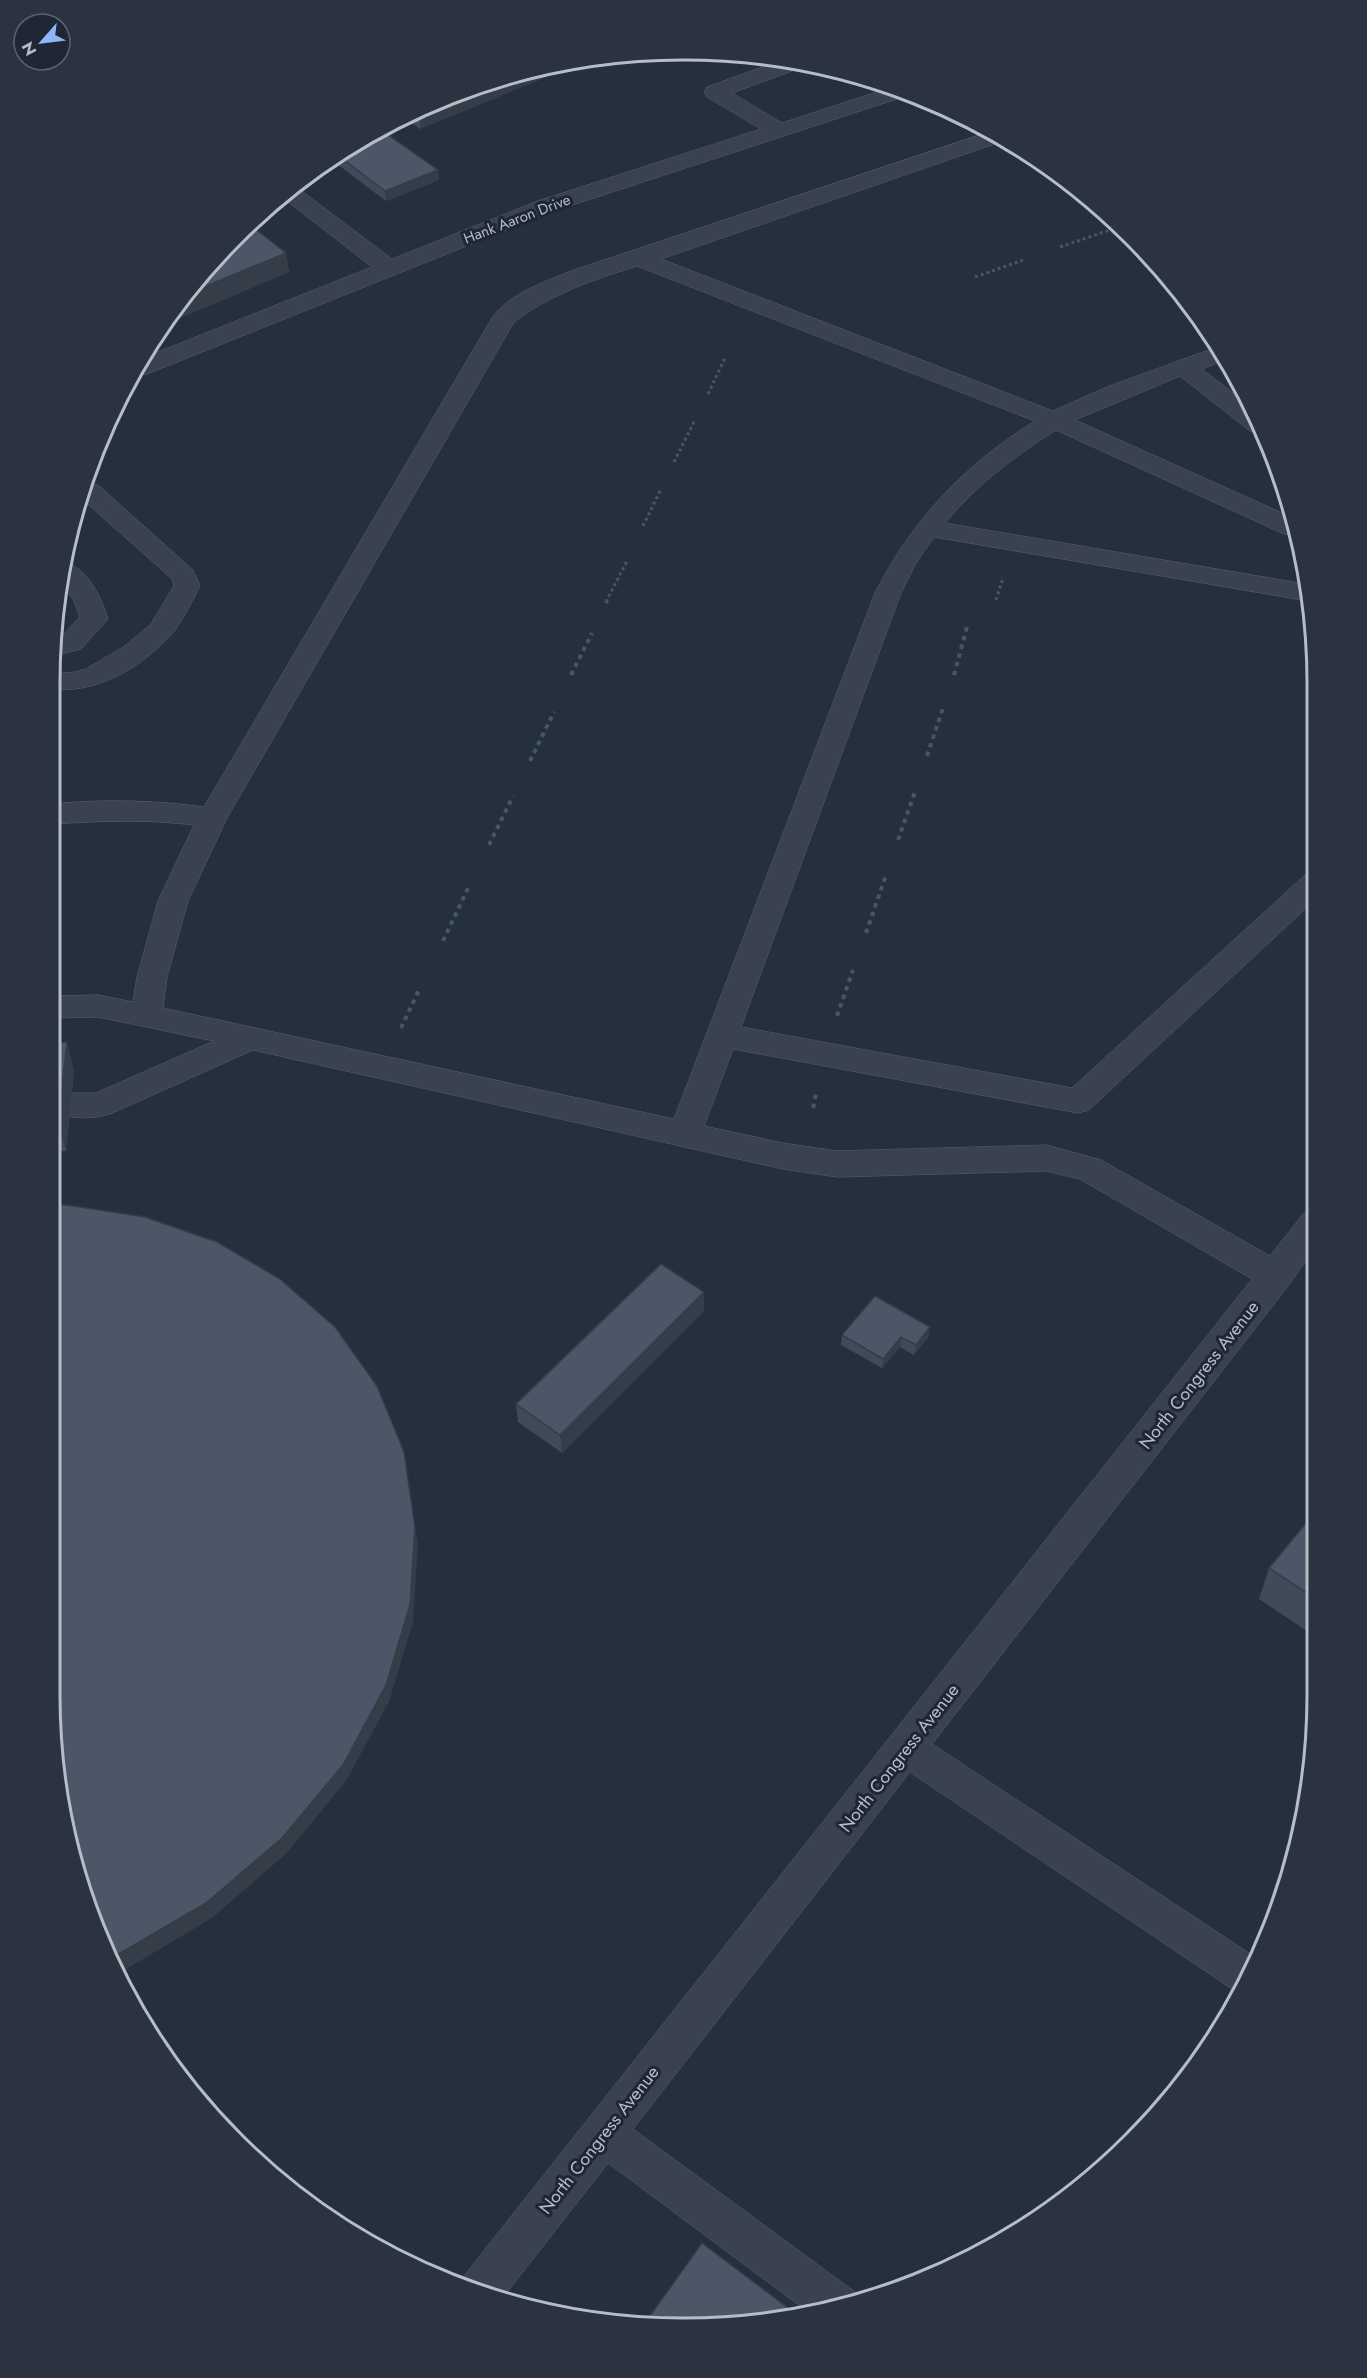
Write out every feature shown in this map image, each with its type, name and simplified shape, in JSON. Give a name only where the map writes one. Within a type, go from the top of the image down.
[{"type":"street","points":[[780,68],[715,92],[780,131]]},
{"type":"street","name":"Hank Aaron Drive","points":[[148,365],[546,206],[890,95]]},
{"type":"street","points":[[146,1016],[152,977],[173,901],[212,818],[504,318],[533,295],[554,285],[640,259],[987,140]]},
{"type":"street","points":[[295,196],[390,269]]},
{"type":"street","points":[[640,259],[1056,421],[1287,525]]},
{"type":"street","points":[[684,1134],[888,592],[913,544],[966,484],[995,459],[1079,407],[1213,356]]},
{"type":"street","points":[[1184,367],[1247,416]]},
{"type":"street","points":[[60,680],[95,676],[135,652],[161,630],[186,586],[184,576],[90,492]]},
{"type":"street","points":[[927,528],[1300,592]]},
{"type":"street","points":[[61,646],[71,643],[94,619],[91,603],[70,576]]},
{"type":"street","points":[[60,813],[113,810],[163,811],[212,818]]},
{"type":"street","points":[[722,1035],[1078,1101],[1307,890]]},
{"type":"street","points":[[60,1007],[98,1006],[783,1156],[837,1164],[1046,1158],[1089,1169],[1276,1276]]},
{"type":"street","points":[[70,1105],[99,1105],[250,1038]]},
{"type":"street","name":"North Congress Avenue","points":[[485,2286],[1307,1234]]},
{"type":"street","points":[[906,1748],[1242,1972]]},
{"type":"street","points":[[604,2134],[829,2301]]},
{"type":"path","points":[[1060,247],[1110,230]]},
{"type":"path","points":[[975,277],[1023,260]]},
{"type":"path","points":[[708,394],[725,358]]},
{"type":"path","points":[[674,462],[695,420]]},
{"type":"path","points":[[643,526],[661,489]]},
{"type":"path","points":[[606,603],[628,559]]},
{"type":"path","points":[[954,675],[967,627]]},
{"type":"path","points":[[571,675],[592,633]]},
{"type":"path","points":[[927,756],[944,705]]},
{"type":"path","points":[[530,761],[554,712]]},
{"type":"path","points":[[898,840],[916,789]]},
{"type":"path","points":[[489,844],[513,796]]},
{"type":"path","points":[[866,933],[886,875]]},
{"type":"path","points":[[443,940],[470,886]]},
{"type":"path","points":[[835,1021],[853,970]]},
{"type":"path","points":[[401,1028],[420,988]]},
{"type":"building","points":[[485,93],[420,119],[445,107]]},
{"type":"building","points":[[388,135],[438,170],[385,191],[345,160]]},
{"type":"building","points":[[257,230],[286,253],[202,288]]},
{"type":"building","points":[[60,1042],[67,1042],[60,1105]]},
{"type":"building","points":[[60,1205],[145,1217],[217,1242],[280,1279],[335,1327],[377,1386],[404,1452],[415,1527],[410,1605],[386,1685],[343,1765],[282,1838],[206,1903],[117,1955],[93,1895],[72,1816],[65,1776],[60,1694]]},
{"type":"building","points":[[661,1264],[704,1292],[560,1435],[516,1404]]},
{"type":"building","points":[[875,1296],[930,1327],[916,1345],[901,1337],[883,1359],[842,1335]]},
{"type":"building","points":[[1307,1522],[1307,1593],[1269,1568]]},
{"type":"building","points":[[702,2243],[789,2309],[724,2317],[649,2317]]}]
